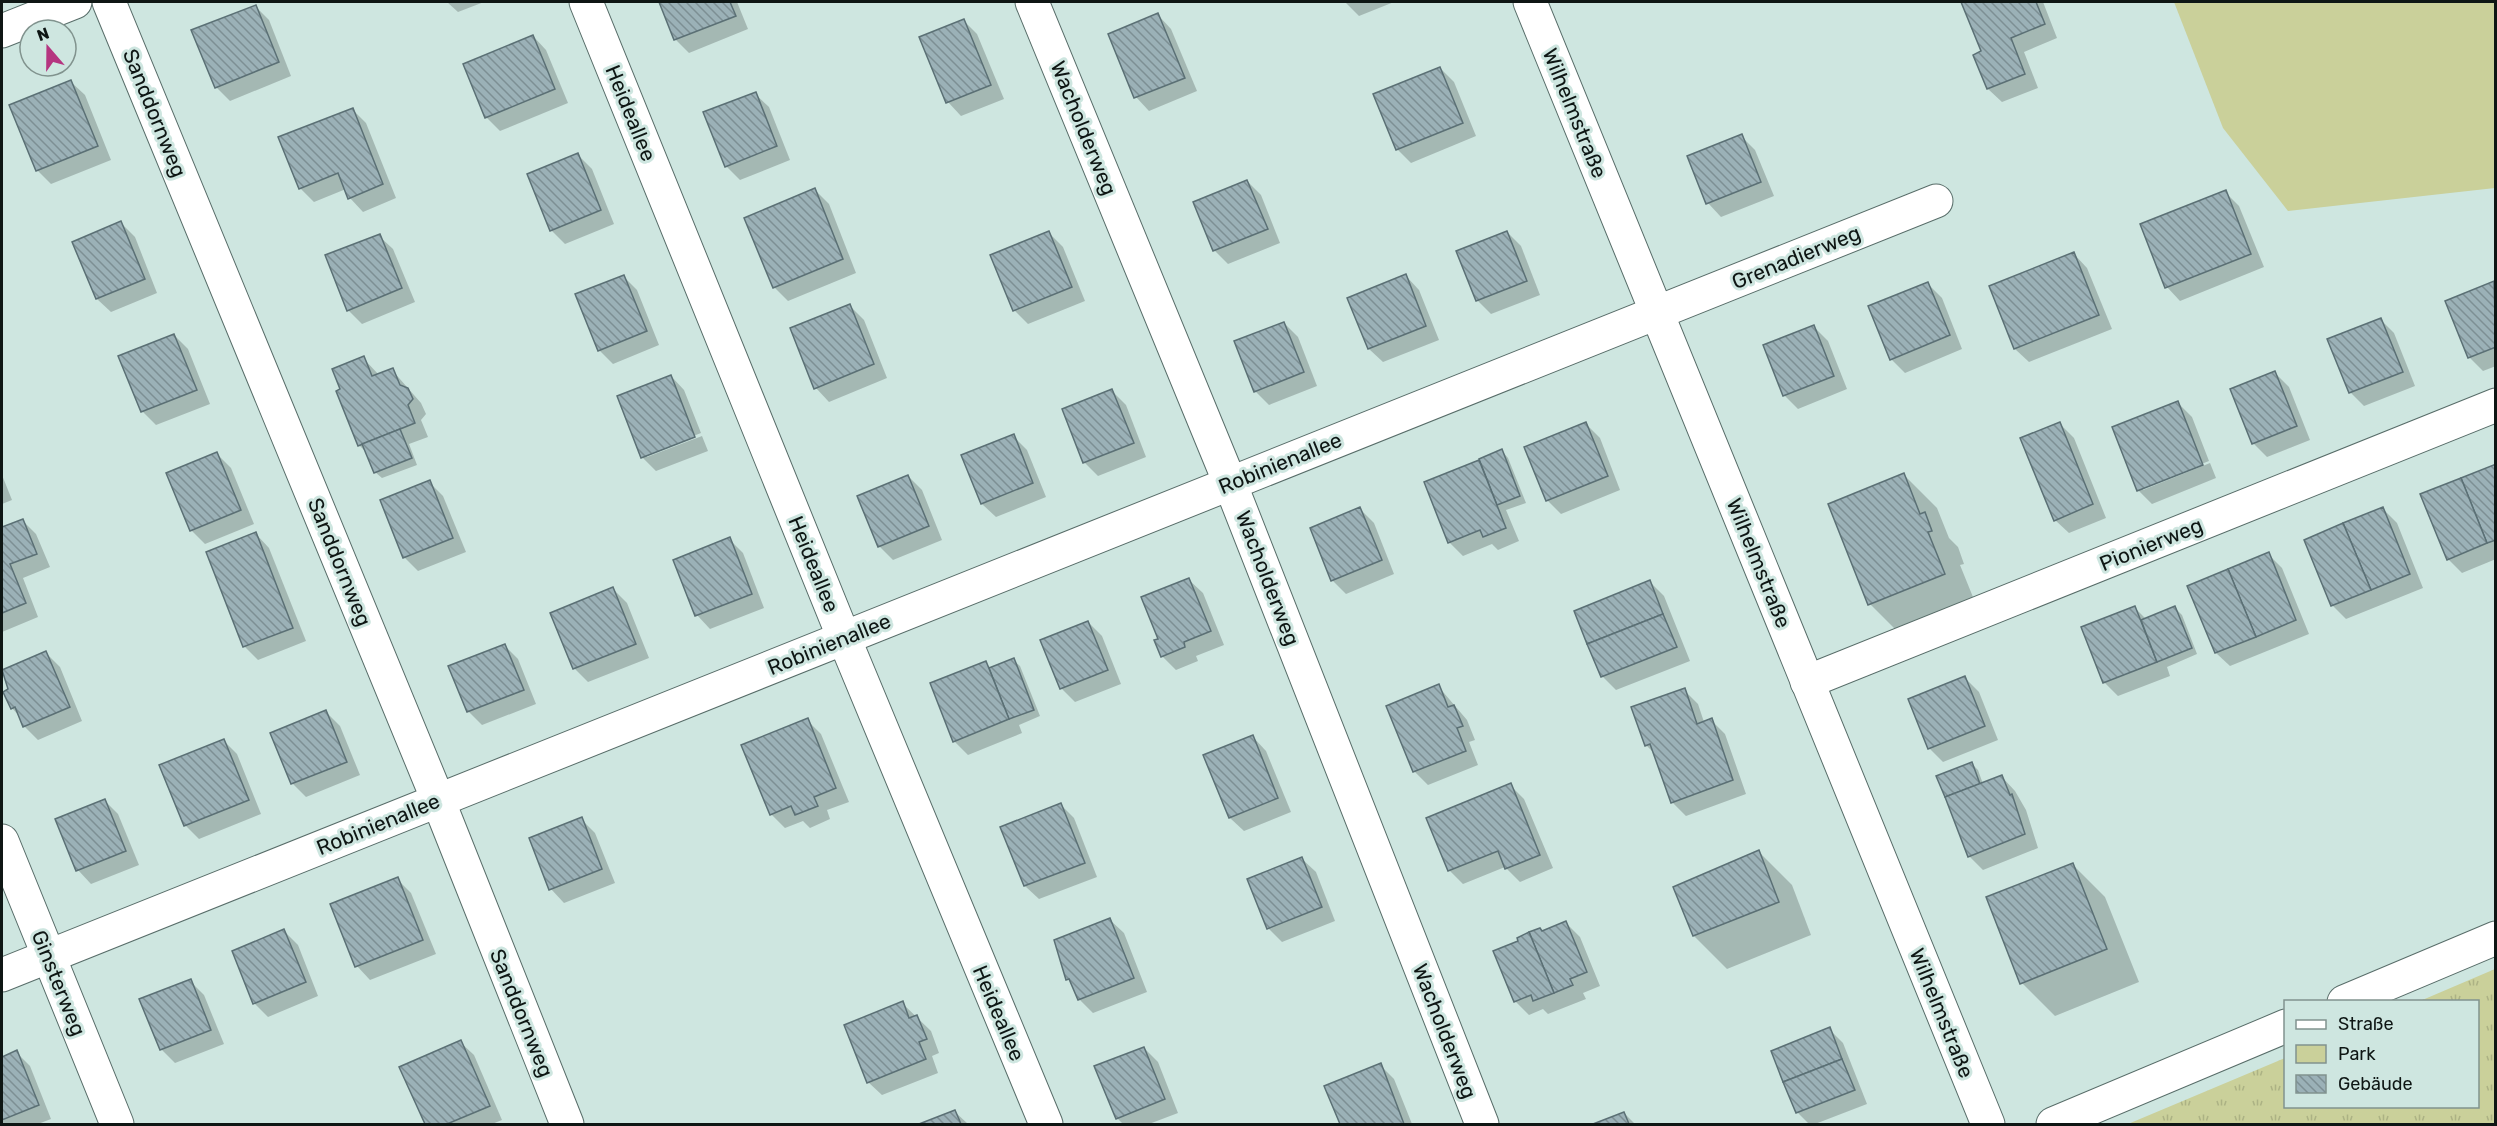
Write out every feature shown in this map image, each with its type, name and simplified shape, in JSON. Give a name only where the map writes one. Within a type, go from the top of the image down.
[{"type":"street","points":[[2,31],[75,2]]},
{"type":"street","name":"Sanddornweg","points":[[109,2],[438,800],[567,1125]]},
{"type":"street","name":"Heideallee","points":[[586,2],[844,638],[1046,1125]]},
{"type":"street","name":"Wacholderweg","points":[[1032,2],[1230,483],[1482,1125]]},
{"type":"street","name":"Wilhelmstraße","points":[[1530,2],[1988,1125]]},
{"type":"street","name":"Grenadierweg","points":[[1657,313],[1936,201]]},
{"type":"street","name":"Robinienallee","points":[[2,975],[1657,313]]},
{"type":"street","name":"Pionierweg","points":[[1807,682],[2496,405]]},
{"type":"street","name":"Ginsterweg","points":[[2,841],[117,1125]]},
{"type":"street","points":[[2349,1000],[2496,938]]},
{"type":"street","points":[[2053,1125],[2284,1027]]},
{"type":"green space","points":[[2174,2],[2495,2],[2495,188],[2288,211],[2223,128]]},
{"type":"green space","points":[[2495,969],[2495,1124],[2128,1124],[2284,1058],[2284,1108],[2479,1108],[2479,1000],[2422,1000]]},
{"type":"building","points":[[659,2],[730,2],[736,16],[674,40]]},
{"type":"building","points":[[1961,2],[2036,2],[2045,24],[2011,38],[2025,74],[1987,89],[1973,55],[1981,51]]},
{"type":"building","points":[[256,5],[279,62],[215,88],[191,30]]},
{"type":"building","points":[[1158,13],[1185,78],[1134,98],[1108,34]]},
{"type":"building","points":[[964,19],[991,85],[946,103],[919,37]]},
{"type":"building","points":[[533,35],[555,89],[485,118],[463,64]]},
{"type":"building","points":[[1440,67],[1463,123],[1396,150],[1373,94]]},
{"type":"building","points":[[71,80],[98,146],[36,171],[9,105]]},
{"type":"building","points":[[756,92],[777,146],[725,167],[703,112]]},
{"type":"building","points":[[353,108],[383,184],[348,199],[338,173],[299,189],[278,137]]},
{"type":"building","points":[[1742,134],[1761,182],[1706,204],[1687,156]]},
{"type":"building","points":[[578,153],[601,210],[550,231],[527,174]]},
{"type":"building","points":[[1247,180],[1268,229],[1213,251],[1193,202]]},
{"type":"building","points":[[815,188],[843,259],[773,288],[744,218]]},
{"type":"building","points":[[2226,190],[2251,254],[2165,288],[2140,224]]},
{"type":"building","points":[[121,221],[145,279],[96,299],[72,242]]},
{"type":"building","points":[[1049,231],[1072,287],[1013,311],[990,255]]},
{"type":"building","points":[[1507,231],[1527,281],[1476,301],[1456,251]]},
{"type":"building","points":[[380,234],[402,288],[347,311],[325,255]]},
{"type":"building","points":[[2074,252],[2099,315],[2014,349],[1989,286]]},
{"type":"building","points":[[1406,274],[1426,326],[1368,349],[1347,298]]},
{"type":"building","points":[[624,275],[647,331],[598,351],[575,294]]},
{"type":"building","points":[[2494,281],[2496,347],[2468,358],[2445,301]]},
{"type":"building","points":[[1928,282],[1950,335],[1890,360],[1868,306]]},
{"type":"building","points":[[850,304],[874,364],[814,389],[790,328]]},
{"type":"building","points":[[2381,318],[2403,372],[2349,393],[2327,339]]},
{"type":"building","points":[[1284,322],[1304,372],[1254,392],[1234,341]]},
{"type":"building","points":[[1814,325],[1834,376],[1783,396],[1763,345]]},
{"type":"building","points":[[174,334],[197,390],[141,412],[118,356]]},
{"type":"building","points":[[364,356],[372,376],[393,368],[400,385],[408,388],[413,399],[408,405],[415,423],[358,446],[336,391],[340,389],[332,369]]},
{"type":"building","points":[[2275,371],[2297,426],[2252,444],[2230,389]]},
{"type":"building","points":[[671,375],[695,437],[641,458],[617,396]]},
{"type":"building","points":[[1112,389],[1134,443],[1083,463],[1062,409]]},
{"type":"building","points":[[2178,401],[2203,465],[2137,491],[2112,427]]},
{"type":"building","points":[[1586,422],[1608,476],[1546,501],[1524,447]]},
{"type":"building","points":[[2060,422],[2093,504],[2054,521],[2020,438]]},
{"type":"building","points":[[400,429],[412,458],[374,473],[362,444]]},
{"type":"building","points":[[1014,434],[1033,483],[981,504],[961,455]]},
{"type":"building","points":[[1502,449],[1520,496],[1497,505],[1479,459]]},
{"type":"building","points":[[217,452],[241,510],[190,531],[166,473]]},
{"type":"building","points":[[1479,460],[1506,528],[1483,537],[1480,530],[1448,543],[1424,482]]},
{"type":"building","points":[[2496,464],[2496,540],[2487,543],[2461,478]]},
{"type":"building","points":[[1904,473],[1920,514],[1925,512],[1932,531],[1928,532],[1945,574],[1868,605],[1828,504]]},
{"type":"building","points":[[908,475],[929,526],[878,547],[857,496]]},
{"type":"building","points":[[2461,478],[2487,543],[2447,560],[2420,494]]},
{"type":"building","points":[[430,480],[453,538],[403,558],[380,500]]},
{"type":"building","points":[[1360,507],[1382,560],[1331,581],[1310,528]]},
{"type":"building","points":[[2383,507],[2410,574],[2371,590],[2343,523]]},
{"type":"building","points":[[23,519],[37,554],[10,564],[26,603],[2,613],[2,527]]},
{"type":"building","points":[[2343,523],[2371,590],[2331,606],[2304,540]]},
{"type":"building","points":[[256,532],[293,628],[243,647],[206,552]]},
{"type":"building","points":[[730,537],[752,594],[695,616],[673,560]]},
{"type":"building","points":[[2269,552],[2296,620],[2256,637],[2228,569]]},
{"type":"building","points":[[2228,569],[2256,637],[2215,653],[2187,586]]},
{"type":"building","points":[[1189,578],[1211,631],[1184,642],[1185,647],[1161,657],[1154,640],[1158,639],[1141,597]]},
{"type":"building","points":[[1650,580],[1663,614],[1587,644],[1574,611]]},
{"type":"building","points":[[613,587],[636,644],[573,669],[550,613]]},
{"type":"building","points":[[2135,606],[2157,662],[2103,683],[2081,627]]},
{"type":"building","points":[[2175,606],[2192,648],[2157,662],[2141,620]]},
{"type":"building","points":[[1663,614],[1677,647],[1601,677],[1587,644]]},
{"type":"building","points":[[1088,621],[1108,670],[1060,689],[1040,640]]},
{"type":"building","points":[[505,644],[524,690],[467,712],[448,666]]},
{"type":"building","points":[[46,651],[70,707],[23,727],[15,707],[11,709],[3,692],[8,689],[2,670]]},
{"type":"building","points":[[1014,658],[1034,710],[1009,719],[989,668]]},
{"type":"building","points":[[986,661],[1009,719],[953,742],[930,683]]},
{"type":"building","points":[[1965,676],[1985,726],[1928,749],[1908,699]]},
{"type":"building","points":[[1439,684],[1448,707],[1454,705],[1463,726],[1457,728],[1466,751],[1413,772],[1386,706]]},
{"type":"building","points":[[1685,688],[1697,724],[1712,718],[1733,780],[1671,803],[1650,744],[1645,746],[1631,707]]},
{"type":"building","points":[[326,710],[347,762],[291,784],[270,733]]},
{"type":"building","points":[[808,718],[836,788],[814,797],[818,806],[795,815],[791,806],[770,815],[741,745]]},
{"type":"building","points":[[1253,735],[1278,798],[1229,818],[1203,755]]},
{"type":"building","points":[[224,739],[249,800],[184,826],[159,765]]},
{"type":"building","points":[[1972,762],[1980,784],[1945,797],[1936,776]]},
{"type":"building","points":[[2002,775],[2010,795],[2012,794],[2025,834],[1968,857],[1945,797]]},
{"type":"building","points":[[1511,783],[1540,855],[1505,869],[1498,851],[1448,871],[1426,818]]},
{"type":"building","points":[[105,799],[126,851],[76,871],[55,819]]},
{"type":"building","points":[[1061,803],[1085,863],[1024,886],[1000,827]]},
{"type":"building","points":[[582,817],[602,869],[549,890],[529,838]]},
{"type":"building","points":[[1759,850],[1779,902],[1693,936],[1673,887]]},
{"type":"building","points":[[1302,857],[1322,907],[1267,929],[1247,879]]},
{"type":"building","points":[[2073,863],[2107,949],[2020,984],[1986,897]]},
{"type":"building","points":[[398,877],[423,940],[355,967],[330,904]]},
{"type":"building","points":[[1110,918],[1134,978],[1078,1000],[1069,979],[1066,980],[1054,940]]},
{"type":"building","points":[[1566,921],[1587,972],[1570,979],[1573,985],[1554,993],[1529,932],[1540,928],[1542,931]]},
{"type":"building","points":[[284,929],[306,982],[253,1004],[232,951]]},
{"type":"building","points":[[1529,932],[1554,993],[1533,1001],[1531,995],[1514,1002],[1493,951],[1518,941],[1517,938]]},
{"type":"building","points":[[191,979],[211,1030],[160,1050],[139,999]]},
{"type":"building","points":[[903,1001],[909,1018],[917,1015],[927,1039],[919,1042],[926,1059],[867,1083],[844,1025]]},
{"type":"building","points":[[1830,1027],[1842,1059],[1783,1082],[1771,1051]]},
{"type":"building","points":[[461,1040],[490,1106],[447,1124],[425,1124],[399,1067]]},
{"type":"building","points":[[1144,1047],[1165,1099],[1116,1119],[1094,1066]]},
{"type":"building","points":[[17,1050],[39,1105],[2,1120],[2,1057]]},
{"type":"building","points":[[1842,1059],[1855,1090],[1796,1113],[1783,1082]]},
{"type":"building","points":[[1381,1063],[1404,1124],[1340,1124],[1324,1086]]},
{"type":"building","points":[[955,1110],[961,1124],[919,1124]]},
{"type":"building","points":[[1624,1112],[1629,1124],[1593,1124]]}]
